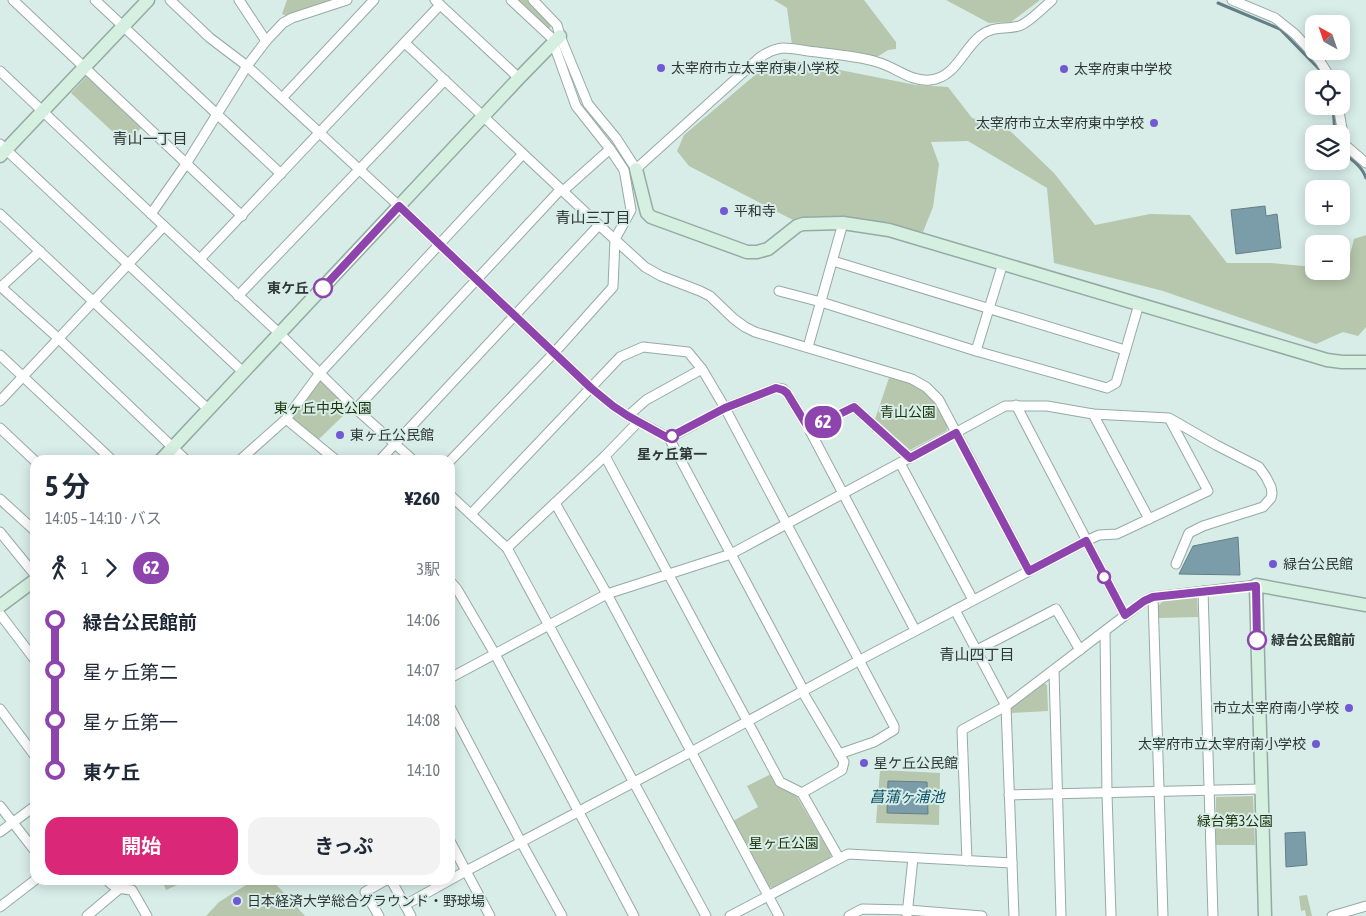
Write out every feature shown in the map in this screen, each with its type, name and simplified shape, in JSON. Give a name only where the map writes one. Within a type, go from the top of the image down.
[{"type":"street","points":[[12,0],[242,216]]},
{"type":"street","points":[[96,0],[281,174]]},
{"type":"street","points":[[148,0],[2,150],[243,372]]},
{"type":"street","points":[[170,0],[210,38],[248,66],[591,388],[628,416],[668,438],[803,691],[844,762],[842,770],[802,793]]},
{"type":"street","points":[[239,0],[266,40]]},
{"type":"street","points":[[151,214],[186,164],[217,113],[266,40],[283,23],[292,18],[347,0]]},
{"type":"street","points":[[282,98],[374,0]]},
{"type":"street","points":[[511,0],[556,40],[588,104],[616,138],[636,169],[647,213],[651,217],[747,252],[768,249],[800,225],[843,224],[889,230],[1327,360],[1366,362]]},
{"type":"street","points":[[455,456],[613,287],[615,239],[630,214],[631,206],[624,170],[576,106],[556,40],[557,24],[533,0]]},
{"type":"street","points":[[636,169],[768,52],[786,48],[848,56],[876,62],[914,79],[937,79],[949,73],[982,34],[997,28],[1020,26],[1052,0]]},
{"type":"street","points":[[1232,0],[1275,18],[1295,34],[1320,61],[1326,70]]},
{"type":"street","points":[[200,259],[405,43],[438,3],[519,78]]},
{"type":"street","points":[[166,455],[556,40]]},
{"type":"street","points":[[405,43],[599,225],[654,273],[705,293],[745,327],[755,332],[912,379],[926,387],[939,400],[1029,571]]},
{"type":"street","points":[[0,71],[408,455]]},
{"type":"street","points":[[238,296],[445,80]]},
{"type":"street","points":[[1340,115],[1345,145],[1366,163]]},
{"type":"street","points":[[356,408],[562,190],[610,149]]},
{"type":"street","points":[[246,455],[286,420],[320,373],[524,154]]},
{"type":"street","points":[[0,214],[209,410]]},
{"type":"street","points":[[808,347],[843,224]]},
{"type":"street","points":[[385,455],[599,225]]},
{"type":"street","points":[[0,401],[164,226]]},
{"type":"street","points":[[40,251],[0,286],[58,338],[181,455]]},
{"type":"street","points":[[832,261],[1125,350]]},
{"type":"street","points":[[976,351],[1003,264]]},
{"type":"street","points":[[779,291],[821,302],[976,351],[1107,388],[1116,383],[1139,304]]},
{"type":"street","points":[[471,514],[620,357],[642,347],[688,352],[702,369],[725,408],[894,726],[894,730],[874,742],[839,754]]},
{"type":"street","points":[[0,355],[107,455]]},
{"type":"street","points":[[628,416],[646,400],[702,369]]},
{"type":"street","points":[[668,438],[725,408],[776,388],[787,393],[809,429],[915,630]]},
{"type":"street","points":[[1016,405],[1125,615]]},
{"type":"street","points":[[455,675],[607,594],[731,554],[1005,406],[1047,406],[1093,414],[1169,418],[1259,467],[1271,487],[1271,498],[1263,507],[1204,526],[1189,533],[1176,564]]},
{"type":"street","points":[[809,429],[854,407],[910,458]]},
{"type":"street","points":[[1093,414],[1149,519]]},
{"type":"street","points":[[455,877],[915,630],[1086,541],[1099,535],[1117,534],[1208,491],[1169,418]]},
{"type":"street","points":[[286,420],[330,455]]},
{"type":"street","points":[[507,548],[605,456],[638,422]]},
{"type":"street","points":[[0,428],[30,456]]},
{"type":"street","points":[[605,456],[780,782],[802,793],[839,858]]},
{"type":"street","points":[[900,463],[973,600]]},
{"type":"street","points":[[0,499],[30,526]]},
{"type":"street","points":[[455,500],[507,548],[706,916]]},
{"type":"street","points":[[555,502],[607,594],[778,916]]},
{"type":"street","points":[[0,532],[30,569]]},
{"type":"street","points":[[0,606],[30,584]]},
{"type":"street","points":[[1256,586],[1265,916]]},
{"type":"street","points":[[967,860],[962,730],[1006,706],[1144,601],[1153,597],[1256,586],[1366,605]]},
{"type":"street","points":[[455,587],[495,654],[634,916]]},
{"type":"street","points":[[1203,591],[1213,916]]},
{"type":"street","points":[[1153,597],[1164,916]]},
{"type":"street","points":[[977,650],[1056,609],[1080,650]]},
{"type":"street","points":[[955,610],[1006,706],[1014,916]]},
{"type":"street","points":[[0,614],[30,653]]},
{"type":"street","points":[[1105,631],[1111,916]]},
{"type":"street","points":[[1054,671],[1061,916]]},
{"type":"street","points":[[0,709],[30,749]]},
{"type":"street","points":[[455,717],[562,916]]},
{"type":"street","points":[[1010,795],[1261,789]]},
{"type":"street","points":[[0,806],[30,844]]},
{"type":"street","points":[[0,832],[30,810]]},
{"type":"street","points":[[455,850],[490,916]]},
{"type":"street","points":[[730,916],[848,854],[1012,863]]},
{"type":"street","points":[[907,913],[913,858]]},
{"type":"street","points":[[0,907],[30,884]]},
{"type":"street","points":[[111,885],[119,889],[132,890],[147,916]]},
{"type":"street","points":[[378,885],[366,892],[379,916]]},
{"type":"street","points":[[394,885],[411,916]]},
{"type":"street","points":[[406,905],[441,885]]},
{"type":"street","points":[[87,916],[119,889]]},
{"type":"street","points":[[1332,916],[1366,906]]},
{"type":"street","points":[[849,916],[862,909],[982,916]]},
{"type":"green space","points":[[287,0],[336,0],[287,16],[282,14]]},
{"type":"green space","points":[[516,0],[528,0],[551,25],[550,28],[547,29]]},
{"type":"green space","points":[[774,0],[864,0],[896,42],[896,49],[888,50],[877,57],[792,45],[787,8]]},
{"type":"green space","points":[[946,0],[1040,0],[1011,22],[989,23]]},
{"type":"green space","points":[[784,59],[916,85],[948,87],[972,118],[1006,127],[1054,173],[1095,225],[1150,214],[1190,215],[1227,263],[1271,263],[1305,266],[1305,280],[1350,280],[1350,255],[1354,239],[1366,235],[1366,327],[1358,336],[1343,332],[1316,344],[1163,291],[1054,263],[1047,188],[968,141],[931,142],[939,164],[933,207],[923,232],[859,221],[795,221],[689,166],[677,151],[684,135],[761,70]]},
{"type":"green space","points":[[86,77],[90,77],[142,127],[126,144],[71,93]]},
{"type":"green space","name":"青山公園","points":[[889,378],[913,384],[924,391],[934,402],[949,426],[946,431],[910,450],[875,419]]},
{"type":"green space","name":"東ヶ丘中央公園","points":[[324,379],[351,408],[318,440],[291,418],[319,380]]},
{"type":"green space","points":[[1197,597],[1198,617],[1158,618],[1157,607],[1163,601]]},
{"type":"green space","points":[[1043,683],[1047,685],[1048,711],[1011,713],[1010,708]]},
{"type":"green space","points":[[880,770],[940,773],[939,825],[876,823]]},
{"type":"green space","name":"星ヶ丘公園","points":[[771,774],[779,787],[796,795],[831,854],[830,861],[772,888],[765,885],[733,821],[758,807],[747,786]]},
{"type":"green space","name":"緑台第3公園","points":[[1253,796],[1255,845],[1215,845],[1216,797]]},
{"type":"green space","points":[[164,885],[178,885],[166,890]]},
{"type":"green space","points":[[246,885],[277,885],[305,916],[206,916],[219,902]]},
{"type":"green space","points":[[1307,895],[1312,916],[1306,916],[1305,910],[1301,911],[1299,896]]},
{"type":"water","points":[[1265,206],[1266,216],[1277,214],[1281,248],[1236,254],[1231,210]]},
{"type":"water","points":[[1238,537],[1240,575],[1179,574],[1193,546]]},
{"type":"water","name":"菖蒲ヶ浦池","points":[[888,781],[927,782],[928,814],[887,813]]},
{"type":"water","points":[[1305,832],[1307,865],[1286,867],[1285,833]]},
{"type":"waterway","points":[[1218,3],[1280,29],[1320,70]]},
{"type":"waterway","points":[[1334,115],[1334,125]]},
{"type":"waterway","points":[[1350,158],[1359,166],[1366,178]]},
{"type":"bus line","name":"62","points":[[323,288],[399,206],[591,388],[628,416],[668,438],[725,408],[776,388],[787,393],[809,429],[854,407],[910,458],[956,433],[1029,571],[1086,541],[1125,615],[1144,601],[1153,597],[1256,586],[1257,640]]},
{"type":"place","name":"太宰府市立太宰府東小学校","points":[[661,68]]},
{"type":"place","name":"太宰府東中学校","points":[[1064,69]]},
{"type":"place","name":"太宰府市立太宰府東中学校","points":[[1154,123]]},
{"type":"place","name":"平和寺","points":[[724,211]]},
{"type":"place","name":"東ケ丘","points":[[323,288]]},
{"type":"place","name":"東ヶ丘公民館","points":[[340,435]]},
{"type":"place","name":"星ヶ丘第一","points":[[672,436]]},
{"type":"place","name":"緑台公民館","points":[[1273,564]]},
{"type":"place","name":"緑台公民館前","points":[[1257,640]]},
{"type":"place","name":"市立太宰府南小学校","points":[[1349,708]]},
{"type":"place","name":"太宰府市立太宰府南小学校","points":[[1316,744]]},
{"type":"place","name":"星ケ丘公民館","points":[[864,763]]},
{"type":"place","name":"日本経済大学総合グラウンド・野球場","points":[[237,901]]},
{"type":"district","name":"青山一丁目","points":[[150,139]]},
{"type":"district","name":"青山三丁目","points":[[593,218]]},
{"type":"district","name":"青山四丁目","points":[[977,655]]}]
